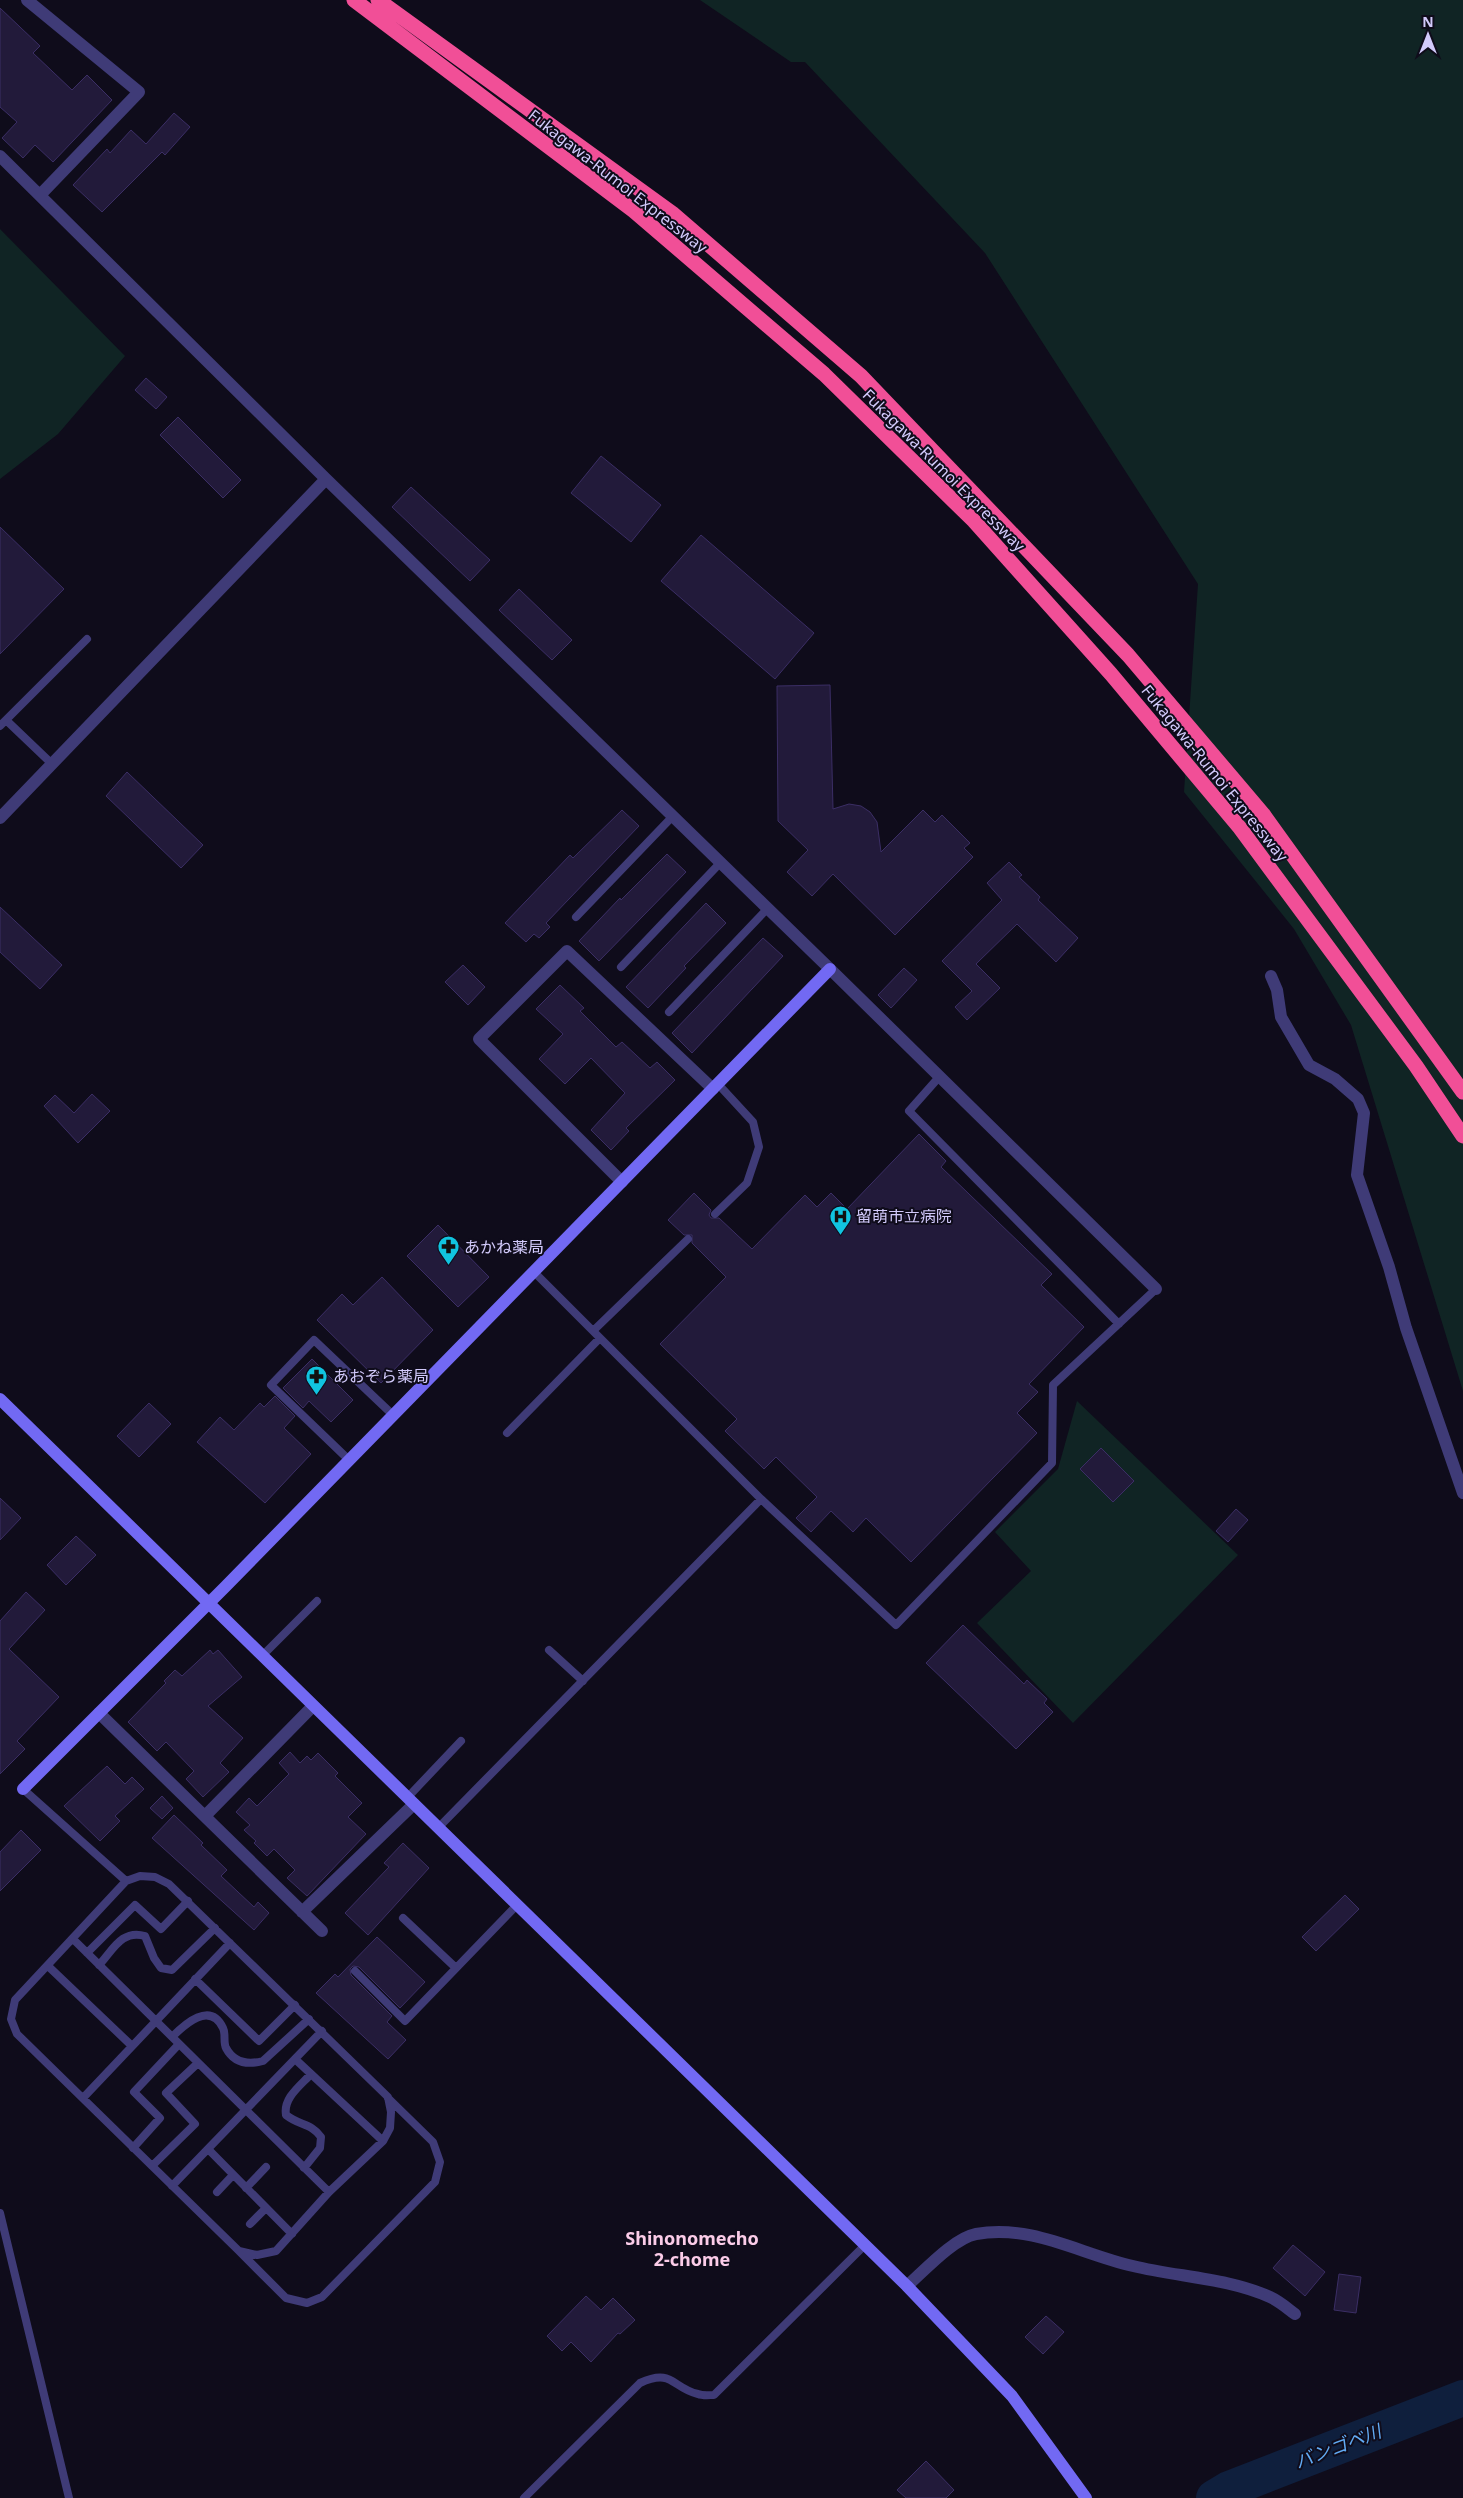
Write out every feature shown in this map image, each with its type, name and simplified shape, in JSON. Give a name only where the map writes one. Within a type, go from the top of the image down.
[{"type":"highway","name":"Fukagawa-Rumoi Expressway","points":[[378,0],[672,213],[860,376],[1128,655],[1263,814],[1463,1092]]},
{"type":"highway","name":"Fukagawa-Rumoi Expressway","points":[[358,3],[634,211],[824,374],[974,521],[1111,674],[1240,828],[1416,1066],[1463,1136]]},
{"type":"street","points":[[27,0],[139,92],[41,194]]},
{"type":"street","points":[[0,156],[41,194],[326,479],[721,862],[1156,1289]]},
{"type":"street","points":[[0,818],[326,479]]},
{"type":"street","points":[[622,1182],[479,1039],[566,952],[716,1086]]},
{"type":"street","points":[[22,1789],[208,1604],[830,969]]},
{"type":"street","points":[[1271,976],[1277,990],[1282,1017],[1309,1065],[1343,1086],[1358,1098],[1364,1113],[1356,1175],[1389,1267],[1406,1328],[1463,1493]]},
{"type":"street","points":[[0,1399],[907,2286],[1012,2396],[1082,2495]]},
{"type":"street","points":[[205,1816],[313,1706]]},
{"type":"street","points":[[99,1712],[322,1931]]},
{"type":"street","points":[[302,1912],[410,1801]]},
{"type":"street","points":[[907,2286],[952,2246],[973,2234],[998,2231],[1042,2236],[1133,2266],[1248,2289],[1272,2297],[1295,2314]]},
{"type":"lane","points":[[0,726],[87,639]]},
{"type":"lane","points":[[6,720],[52,764]]},
{"type":"lane","points":[[576,917],[673,816]]},
{"type":"lane","points":[[621,967],[721,862]]},
{"type":"lane","points":[[669,1012],[768,908]]},
{"type":"lane","points":[[940,1076],[909,1111],[1119,1324]]},
{"type":"lane","points":[[715,1214],[747,1183],[758,1147],[752,1122],[716,1086]]},
{"type":"lane","points":[[593,1331],[688,1239]]},
{"type":"lane","points":[[534,1272],[761,1499],[896,1624],[1052,1463],[1054,1386],[1156,1289]]},
{"type":"lane","points":[[507,1433],[600,1338]]},
{"type":"lane","points":[[349,1460],[271,1385],[314,1340],[393,1415]]},
{"type":"lane","points":[[438,1828],[761,1499]]},
{"type":"lane","points":[[262,1656],[318,1601]]},
{"type":"lane","points":[[548,1650],[583,1681]]},
{"type":"lane","points":[[410,1801],[461,1741]]},
{"type":"lane","points":[[22,1789],[126,1881]]},
{"type":"lane","points":[[140,1876],[156,1877],[169,1884],[188,1902],[322,2031],[433,2142],[440,2162],[435,2182],[322,2297],[307,2303],[286,2298],[18,2034],[11,2019],[15,2000],[126,1881],[140,1876]]},
{"type":"lane","points":[[87,1953],[135,1906],[162,1929],[188,1902]]},
{"type":"lane","points":[[355,1971],[405,2021],[517,1906]]},
{"type":"lane","points":[[403,1918],[456,1968]]},
{"type":"lane","points":[[99,1965],[126,1935],[137,1933],[145,1936],[154,1958],[161,1968],[172,1970],[215,1928]]},
{"type":"lane","points":[[73,1939],[330,2192]]},
{"type":"lane","points":[[83,2098],[230,1943]]},
{"type":"lane","points":[[48,1966],[132,2046]]},
{"type":"lane","points":[[195,1979],[259,2041],[295,2005]]},
{"type":"lane","points":[[172,2037],[191,2019],[206,2016],[218,2021],[224,2031],[226,2047],[234,2058],[243,2063],[256,2063],[263,2060],[309,2019]]},
{"type":"lane","points":[[172,2186],[322,2031]]},
{"type":"lane","points":[[133,2148],[160,2118],[134,2092],[179,2044]]},
{"type":"lane","points":[[295,2059],[383,2141]]},
{"type":"lane","points":[[152,2166],[195,2124],[166,2093],[198,2062]]},
{"type":"lane","points":[[304,2168],[320,2148],[321,2137],[314,2127],[295,2122],[286,2115],[285,2108],[290,2096],[312,2074]]},
{"type":"lane","points":[[239,2252],[257,2255],[276,2252],[330,2192],[383,2141],[390,2128],[391,2112],[388,2097]]},
{"type":"lane","points":[[208,2149],[292,2234]]},
{"type":"lane","points":[[246,2188],[266,2167]]},
{"type":"lane","points":[[217,2192],[234,2175]]},
{"type":"lane","points":[[250,2224],[266,2208]]},
{"type":"lane","points":[[0,2213],[69,2498]]},
{"type":"lane","points":[[524,2498],[640,2383],[651,2378],[669,2378],[697,2394],[714,2395],[865,2245]]},
{"type":"green space","points":[[700,0],[1463,0],[1463,1391],[1351,1025],[1294,929],[1184,792],[1198,584],[985,253],[805,62],[791,62]]},
{"type":"green space","points":[[0,229],[125,356],[58,434],[0,479]]},
{"type":"green space","points":[[1077,1401],[1238,1555],[1073,1723],[977,1623],[1031,1571],[995,1532],[1058,1469]]},
{"type":"building","points":[[0,8],[40,46],[33,53],[72,90],[87,75],[112,100],[53,162],[35,145],[23,158],[2,138],[17,122],[0,107]]},
{"type":"building","points":[[174,113],[190,127],[165,155],[162,152],[102,212],[73,185],[107,149],[110,153],[131,130],[146,144]]},
{"type":"building","points":[[146,378],[167,397],[156,409],[135,390]]},
{"type":"building","points":[[178,417],[241,480],[223,498],[160,435]]},
{"type":"building","points":[[601,456],[661,505],[631,542],[571,493]]},
{"type":"building","points":[[411,487],[490,560],[470,581],[392,507]]},
{"type":"building","points":[[0,527],[64,589],[0,654]]},
{"type":"building","points":[[701,535],[814,633],[775,679],[661,581]]},
{"type":"building","points":[[519,589],[572,640],[552,660],[499,610]]},
{"type":"building","points":[[830,685],[833,809],[849,804],[861,806],[870,812],[877,822],[881,852],[923,810],[935,822],[942,815],[970,843],[964,848],[973,857],[895,935],[833,874],[812,896],[787,872],[808,850],[778,821],[777,686]]},
{"type":"building","points":[[127,772],[203,845],[181,868],[106,796]]},
{"type":"building","points":[[622,810],[639,826],[546,923],[550,927],[539,938],[534,934],[526,942],[505,923],[570,855],[573,858]]},
{"type":"building","points":[[667,854],[686,872],[599,961],[579,941],[620,898],[621,900]]},
{"type":"building","points":[[1009,862],[1022,875],[1019,877],[1040,897],[1038,900],[1078,938],[1056,962],[1017,924],[976,964],[1000,988],[967,1020],[955,1007],[972,991],[942,961],[1002,900],[987,883]]},
{"type":"building","points":[[706,903],[726,923],[684,966],[686,968],[648,1008],[626,987]]},
{"type":"building","points":[[0,907],[62,965],[40,989],[0,952]]},
{"type":"building","points":[[763,938],[783,956],[692,1053],[672,1033]]},
{"type":"building","points":[[463,965],[485,987],[468,1005],[445,982]]},
{"type":"building","points":[[904,968],[917,980],[891,1008],[878,995]]},
{"type":"building","points":[[560,985],[584,1008],[580,1011],[616,1047],[622,1042],[650,1068],[657,1062],[675,1080],[626,1128],[629,1131],[611,1150],[591,1130],[625,1093],[591,1058],[565,1084],[539,1059],[563,1034],[536,1009]]},
{"type":"building","points":[[92,1094],[110,1111],[78,1143],[44,1106],[55,1095],[74,1113]]},
{"type":"building","points":[[919,1134],[946,1161],[941,1167],[1052,1274],[1041,1285],[1084,1327],[1029,1384],[1038,1392],[1017,1413],[1037,1433],[911,1562],[866,1518],[853,1532],[831,1511],[811,1532],[796,1518],[817,1497],[776,1457],[764,1469],[725,1431],[737,1419],[660,1344],[726,1277],[692,1243],[692,1235],[684,1235],[668,1220],[694,1193],[711,1210],[709,1215],[711,1218],[719,1218],[752,1249],[805,1195],[817,1207],[831,1193],[847,1209]]},
{"type":"building","name":"あかね薬局","points":[[438,1225],[489,1277],[458,1307],[407,1256]]},
{"type":"building","points":[[382,1277],[433,1330],[381,1383],[317,1320],[342,1294],[353,1305]]},
{"type":"building","name":"あおぞら薬局","points":[[312,1359],[353,1400],[331,1422],[309,1401],[303,1408],[283,1388]]},
{"type":"building","points":[[275,1396],[295,1416],[284,1428],[311,1454],[265,1503],[197,1442],[220,1417],[234,1430],[260,1403],[264,1407]]},
{"type":"building","points":[[149,1403],[171,1424],[139,1457],[117,1436]]},
{"type":"building","points":[[1101,1448],[1134,1481],[1113,1502],[1080,1469]]},
{"type":"building","points":[[0,1498],[21,1518],[0,1540]]},
{"type":"building","points":[[1236,1509],[1248,1520],[1228,1542],[1216,1531]]},
{"type":"building","points":[[76,1536],[96,1555],[66,1585],[47,1565]]},
{"type":"building","points":[[26,1592],[45,1610],[9,1649],[59,1697],[17,1741],[25,1749],[0,1774],[0,1621]]},
{"type":"building","points":[[963,1625],[1024,1684],[1027,1680],[1047,1699],[1044,1703],[1053,1712],[1016,1749],[926,1663]]},
{"type":"building","points":[[210,1650],[213,1654],[218,1650],[242,1677],[208,1706],[243,1738],[220,1763],[229,1772],[203,1797],[186,1779],[194,1771],[166,1742],[157,1751],[128,1722],[166,1683],[164,1681],[175,1670],[182,1676]]},
{"type":"building","points":[[290,1752],[300,1763],[307,1756],[311,1760],[318,1753],[338,1773],[335,1776],[362,1803],[348,1817],[366,1834],[307,1896],[287,1878],[295,1870],[274,1849],[267,1856],[254,1843],[256,1841],[244,1830],[250,1825],[236,1812],[249,1798],[257,1806],[289,1774],[279,1763]]},
{"type":"building","points":[[107,1766],[125,1784],[132,1777],[144,1789],[115,1816],[120,1821],[100,1841],[64,1806]]},
{"type":"building","points":[[162,1796],[173,1808],[162,1819],[150,1808]]},
{"type":"building","points":[[174,1815],[227,1870],[221,1876],[254,1907],[258,1902],[269,1913],[254,1930],[152,1838]]},
{"type":"building","points":[[21,1830],[41,1850],[0,1891],[0,1852]]},
{"type":"building","points":[[403,1843],[429,1868],[368,1935],[345,1913],[389,1867],[384,1863]]},
{"type":"building","points":[[1345,1895],[1359,1909],[1316,1951],[1302,1937]]},
{"type":"building","points":[[377,1937],[425,1982],[400,2008],[359,1967],[353,1966],[350,1969],[351,1975],[392,2016],[387,2022],[406,2040],[388,2059],[316,1993],[335,1974],[338,1977]]},
{"type":"building","points":[[1293,2245],[1325,2272],[1305,2296],[1273,2268]]},
{"type":"building","points":[[1339,2274],[1361,2277],[1356,2313],[1334,2310]]},
{"type":"building","points":[[586,2296],[601,2310],[613,2298],[635,2320],[620,2334],[618,2333],[591,2362],[571,2342],[562,2351],[547,2336]]},
{"type":"building","points":[[1046,2316],[1064,2332],[1043,2354],[1025,2337]]},
{"type":"building","points":[[926,2461],[954,2490],[946,2498],[906,2498],[897,2490]]},
{"type":"waterway","name":"バンゴベ川","points":[[1214,2498],[1229,2489],[1463,2398]]},
{"type":"place","name":"留萌市立病院","points":[[840,1235]]},
{"type":"place","name":"あかね薬局","points":[[448,1266]]},
{"type":"place","name":"あおぞら薬局","points":[[317,1395]]},
{"type":"district","name":"Shinonomecho 2-chome","points":[[692,2249]]}]
